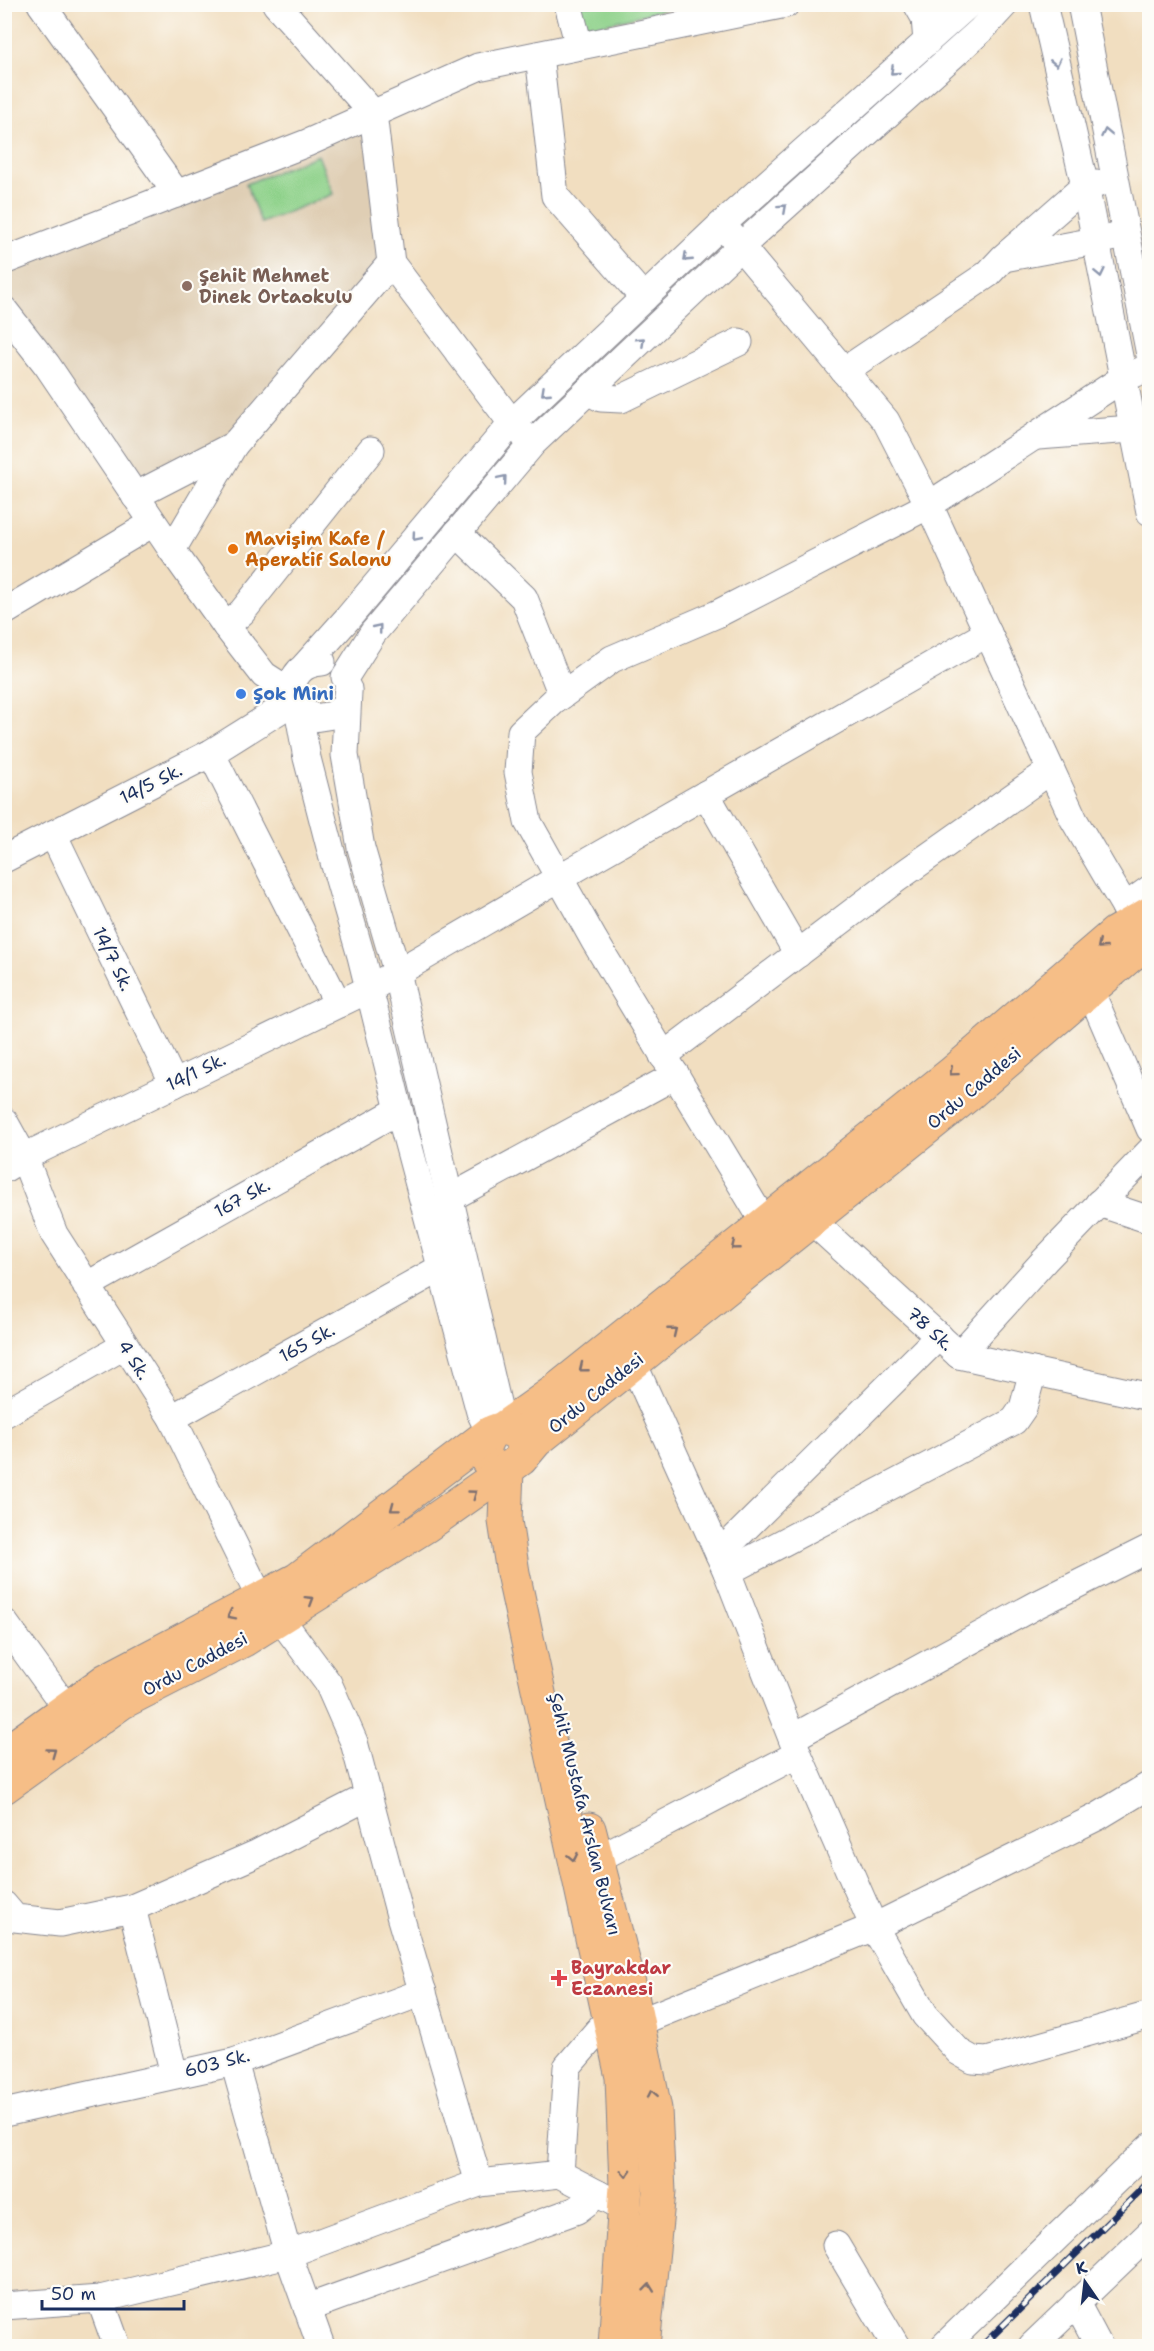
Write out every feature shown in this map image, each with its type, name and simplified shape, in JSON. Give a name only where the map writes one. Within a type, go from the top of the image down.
[{"type":"main road","name":"Ordu Caddesi","points":[[802,1209],[969,1095],[1131,955],[1140,921]]},
{"type":"main road","name":"Ordu Caddesi","points":[[4,1754],[74,1719],[121,1703],[244,1640],[270,1609],[426,1526],[509,1448],[555,1391],[802,1209],[951,1074],[1115,933],[1140,921]]},
{"type":"main road","name":"Ordu Caddesi","points":[[509,1448],[536,1440],[633,1363],[772,1233]]},
{"type":"main road","name":"Şehit Mustafa Arslan Bulvarı","points":[[509,1448],[520,1495],[538,1629],[597,1859],[623,2020],[622,2077],[626,2186],[611,2201],[615,2346]]},
{"type":"main road","name":"Şehit Mustafa Arslan Bulvarı","points":[[509,1448],[505,1521],[513,1573],[623,2020],[655,2109],[659,2192],[643,2346]]},
{"type":"main road","name":"Ordu Caddesi","points":[[4,1786],[74,1719]]},
{"type":"street","points":[[41,4],[177,194]]},
{"type":"street","points":[[276,4],[373,113],[391,262],[512,423],[533,443]]},
{"type":"street","points":[[568,4],[579,46]]},
{"type":"street","points":[[917,4],[925,18],[927,42]]},
{"type":"street","points":[[509,1448],[480,1412],[307,758],[294,701],[294,678],[348,618],[512,423],[722,224],[969,4]]},
{"type":"street","points":[[4,310],[47,365],[153,523],[264,675],[314,718],[324,718],[341,710],[347,685],[373,633],[533,443],[741,246],[981,30],[1005,4]]},
{"type":"street","points":[[1043,4],[1085,186],[1149,512]]},
{"type":"street","points":[[1081,4],[1149,355]]},
{"type":"street","points":[[4,261],[307,143],[478,67],[782,5]]},
{"type":"street","points":[[539,55],[555,196],[644,298]]},
{"type":"street","points":[[844,371],[988,274],[1085,186],[1115,180]]},
{"type":"street","points":[[722,224],[886,421],[929,505],[1074,820],[1140,921]]},
{"type":"street","points":[[1003,258],[1125,235]]},
{"type":"street","points":[[172,550],[234,445],[391,262]]},
{"type":"street","points":[[588,391],[608,400],[621,399],[739,342]]},
{"type":"street","points":[[772,1233],[670,1065],[528,822],[518,772],[521,732],[562,695],[612,659],[717,614],[929,505],[1122,379],[1149,367]]},
{"type":"street","points":[[1034,437],[1132,429]]},
{"type":"street","points":[[135,495],[234,445]]},
{"type":"street","points":[[226,626],[242,612],[371,450]]},
{"type":"street","points":[[4,612],[153,523]]},
{"type":"street","points":[[457,533],[524,598],[562,695]]},
{"type":"street","name":"14/1 Sk.","points":[[14,1163],[369,989],[988,633]]},
{"type":"street","points":[[305,666],[323,662],[332,664],[347,685],[345,755],[361,848],[396,972],[509,1448]]},
{"type":"street","name":"14/5 Sk.","points":[[4,859],[212,753],[294,701]]},
{"type":"street","points":[[212,753],[338,1004]]},
{"type":"street","points":[[450,1198],[670,1065],[798,954],[895,880],[1051,771]]},
{"type":"street","points":[[706,794],[798,954]]},
{"type":"street","name":"14/7 Sk.","points":[[53,834],[174,1084]]},
{"type":"street","points":[[1140,921],[1149,889]]},
{"type":"street","points":[[1090,990],[1149,1129]]},
{"type":"street","name":"167 Sk.","points":[[86,1286],[399,1110]]},
{"type":"street","name":"4 Sk.","points":[[4,1121],[14,1163],[86,1286],[172,1418],[270,1609],[328,1683],[354,1742],[367,1797],[478,2183]]},
{"type":"street","points":[[959,1355],[1149,1151]]},
{"type":"street","points":[[1099,1203],[1149,1220]]},
{"type":"street","name":"78 Sk.","points":[[802,1209],[959,1355],[1149,1397]]},
{"type":"street","name":"165 Sk.","points":[[172,1418],[441,1268]]},
{"type":"street","points":[[723,1563],[939,1336]]},
{"type":"street","points":[[4,1414],[124,1346]]},
{"type":"street","points":[[633,1363],[723,1563],[795,1746],[874,1926],[925,2015],[959,2052],[973,2060],[987,2061],[1149,2015]]},
{"type":"street","points":[[723,1563],[1014,1421],[1023,1408],[1033,1371]]},
{"type":"street","points":[[597,1859],[1036,1605],[1149,1548]]},
{"type":"street","points":[[4,1622],[74,1719]]},
{"type":"street","points":[[560,2174],[567,2067],[623,2020],[874,1926],[1096,1817],[1149,1785]]},
{"type":"street","points":[[4,1905],[15,1918],[60,1923],[132,1908],[258,1853],[367,1797]]},
{"type":"street","points":[[132,1908],[174,2074]]},
{"type":"street","name":"603 Sk.","points":[[4,2113],[234,2062],[423,1992]]},
{"type":"street","points":[[234,2062],[288,2254],[321,2346]]},
{"type":"street","points":[[944,2346],[1149,2147]]},
{"type":"street","points":[[4,2306],[100,2299],[288,2254],[478,2183],[560,2174],[611,2201]]},
{"type":"street","points":[[307,2308],[577,2210],[611,2201]]},
{"type":"street","points":[[1032,2346],[1149,2233]]},
{"type":"street","points":[[836,2245],[896,2346]]},
{"type":"street","points":[[100,2299],[117,2346]]},
{"type":"street","points":[[1076,2303],[1099,2346]]},
{"type":"shaded area","name":"Şehit Mehmet Dinek Ortaokulu","points":[[373,113],[391,263],[234,445],[135,496],[5,310],[5,261]]},
{"type":"green space","points":[[577,5],[683,5],[593,27],[582,22]]},
{"type":"green space","points":[[318,155],[333,194],[261,223],[246,184]]},
{"type":"railway","points":[[982,2346],[1150,2181]]},
{"type":"place","name":"Şehit Mehmet Dinek Ortaokulu","points":[[187,286]]},
{"type":"place","name":"Mavişim Kafe / Aperatif Salonu","points":[[233,549]]},
{"type":"place","name":"Şok Mini","points":[[241,694]]},
{"type":"place","name":"Bayrakdar Eczanesi","points":[[559,1978]]}]
